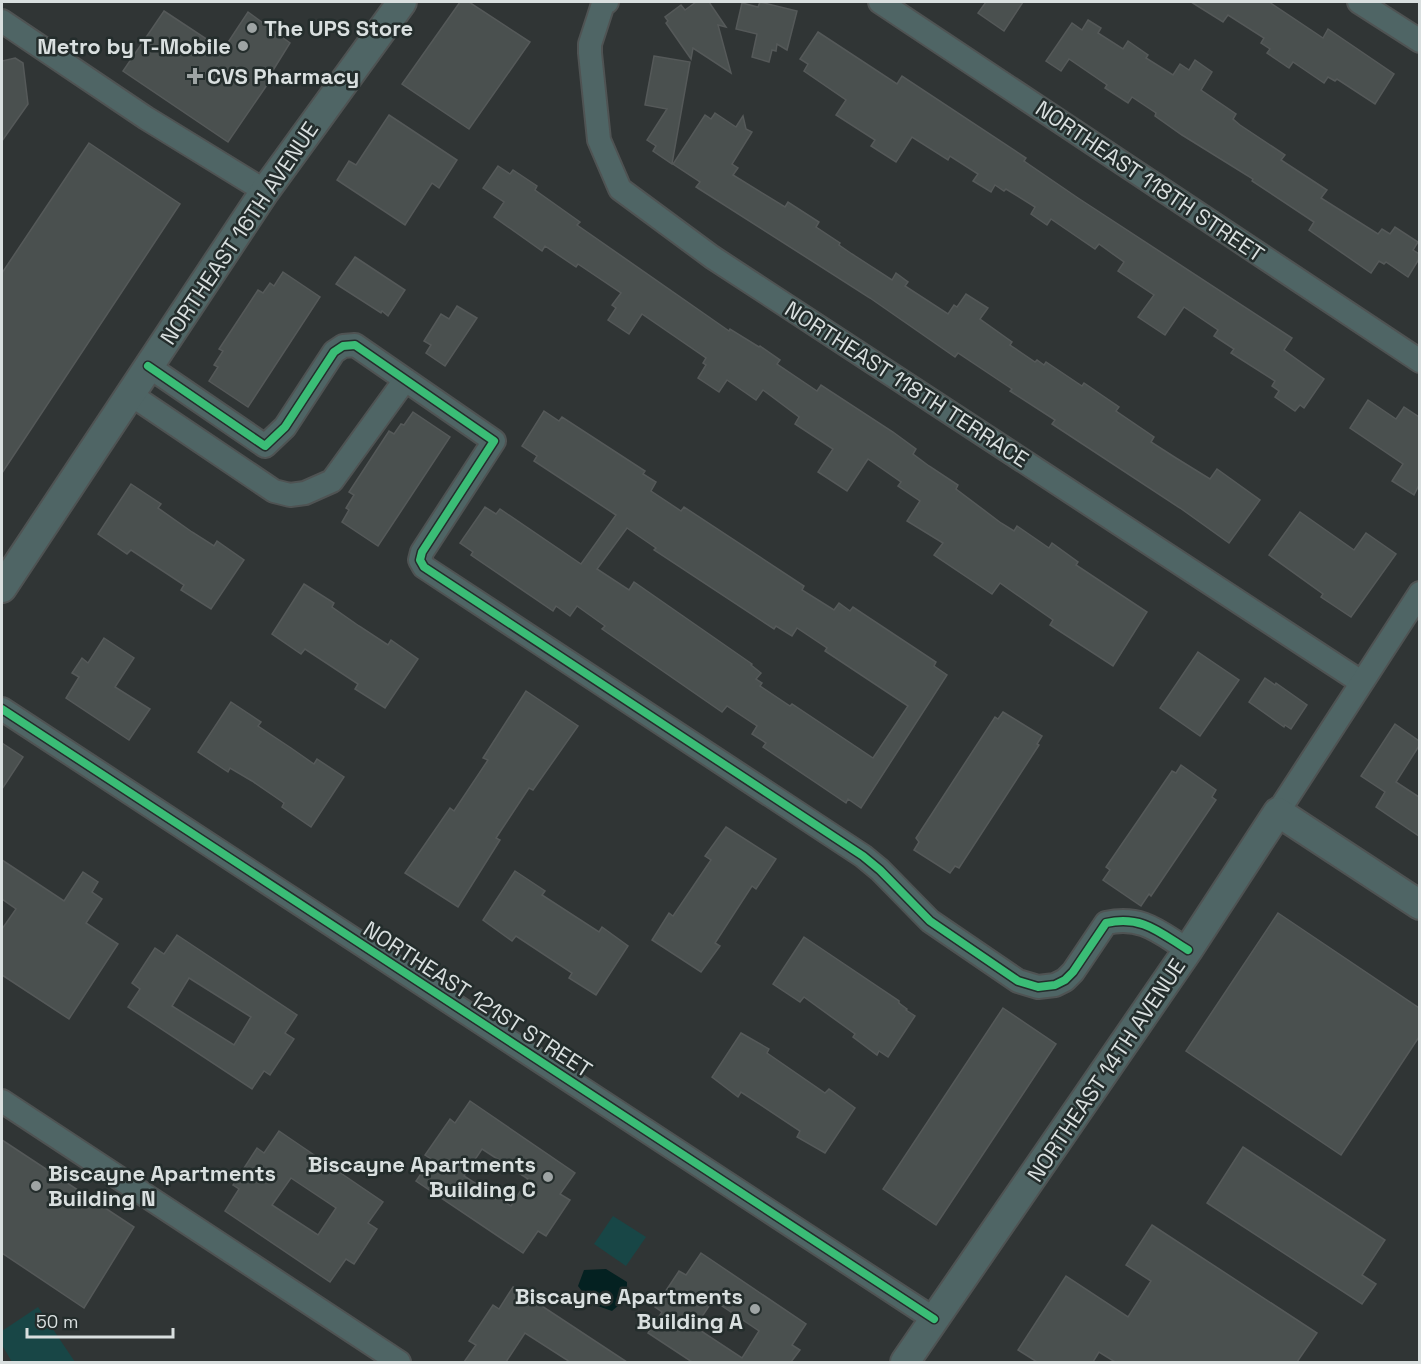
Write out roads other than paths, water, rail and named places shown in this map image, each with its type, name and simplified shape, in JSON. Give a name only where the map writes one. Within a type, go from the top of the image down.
[{"type":"street","name":"NORTHEAST 16TH AVENUE","points":[[2,588],[265,191],[402,2]]},
{"type":"street","name":"NORTHEAST 118TH TERRACE","points":[[603,2],[590,44],[590,53],[599,140],[620,189],[712,257],[1361,682]]},
{"type":"street","name":"NORTHEAST 118TH STREET","points":[[880,2],[1419,361]]},
{"type":"street","points":[[1359,2],[1419,41]]},
{"type":"street","points":[[2,21],[146,118],[265,191]]},
{"type":"street","points":[[148,366],[265,446],[285,427],[334,352],[343,346],[355,345],[494,441],[422,552],[420,560],[424,567],[863,856],[930,921],[1018,981],[1038,987],[1055,985],[1074,972],[1106,923],[1120,920],[1136,921],[1151,926],[1188,950]]},
{"type":"street","points":[[130,394],[274,491],[290,495],[305,493],[332,481],[405,380]]},
{"type":"street","points":[[226,458],[244,431]]},
{"type":"street","name":"NORTHEAST 14TH AVENUE","points":[[905,1362],[1188,950],[1419,593]]},
{"type":"street","name":"NORTHEAST 121ST STREET","points":[[2,709],[934,1319]]},
{"type":"street","points":[[1278,812],[1419,904]]},
{"type":"street","points":[[2,1101],[399,1362]]},
{"type":"place","name":"The UPS Store","points":[[252,28]]},
{"type":"place","name":"Metro by T-Mobile","points":[[243,46]]},
{"type":"place","name":"CVS Pharmacy","points":[[195,76]]},
{"type":"place","name":"Biscayne Apartments Building C","points":[[548,1177]]},
{"type":"place","name":"Biscayne Apartments Building N","points":[[36,1186]]},
{"type":"place","name":"Biscayne Apartments Building A","points":[[755,1309]]}]
